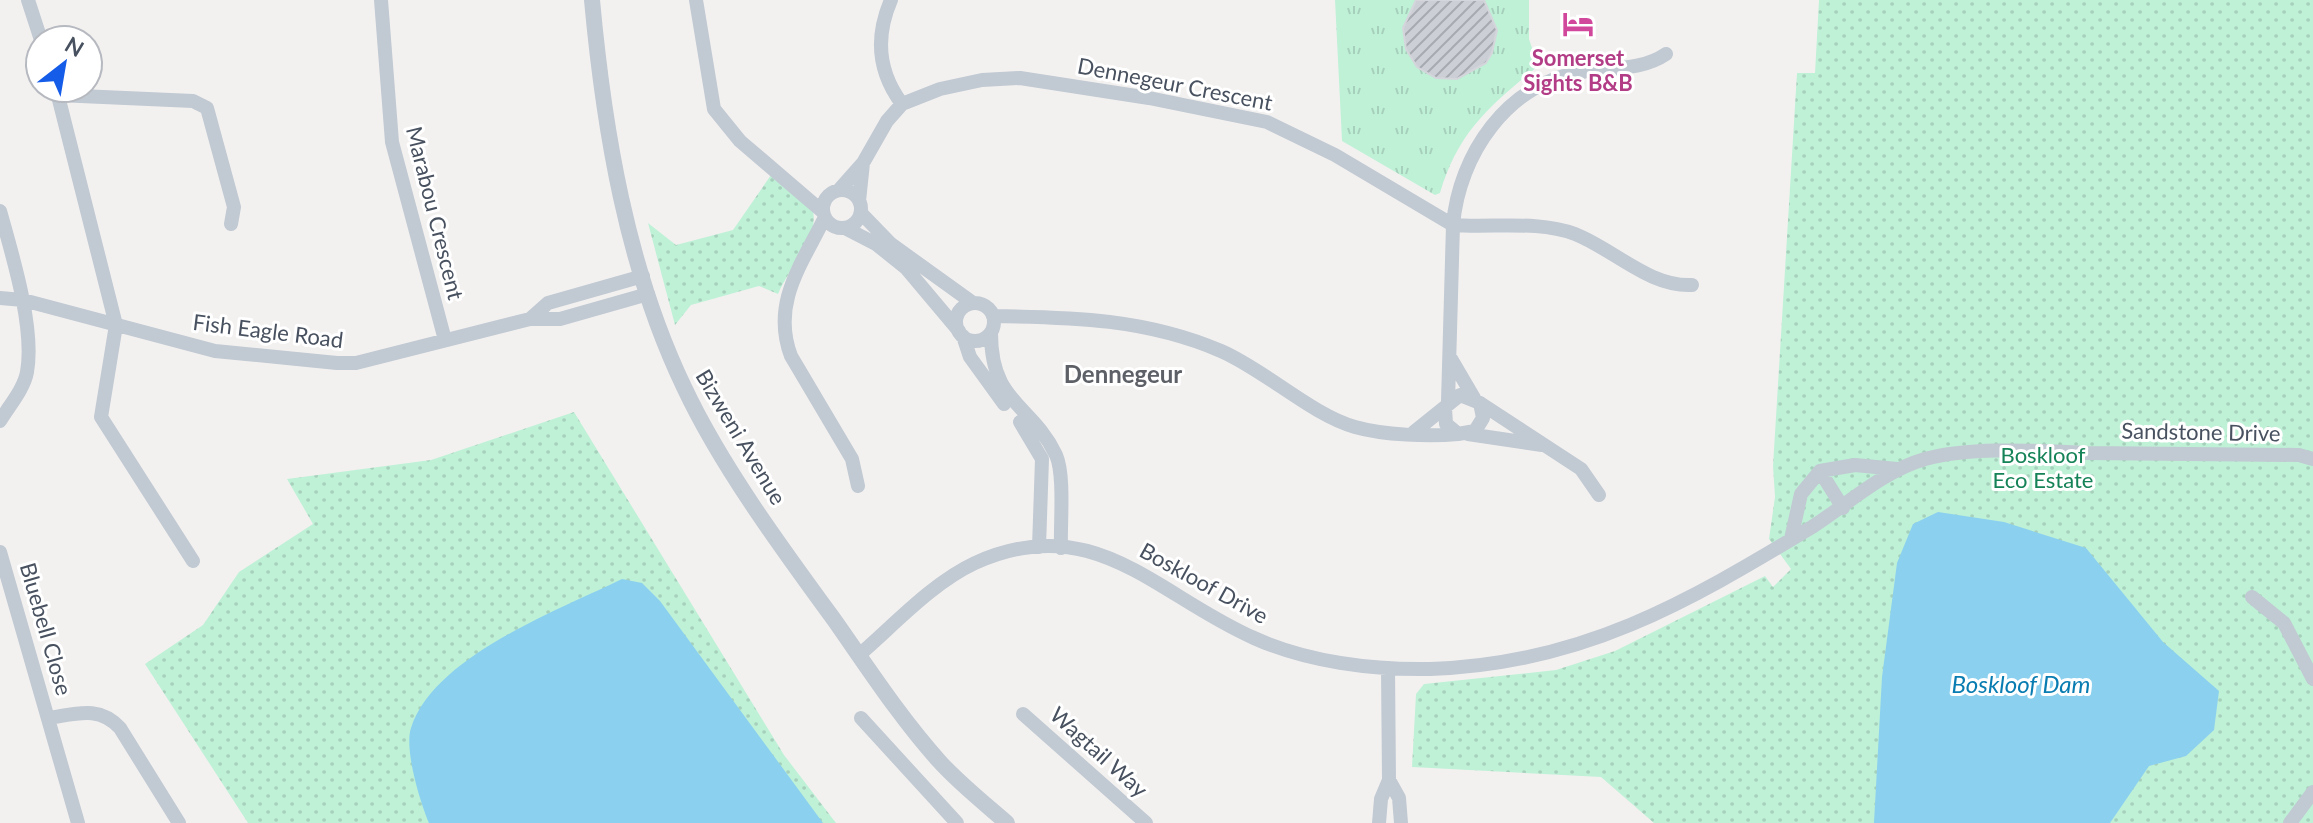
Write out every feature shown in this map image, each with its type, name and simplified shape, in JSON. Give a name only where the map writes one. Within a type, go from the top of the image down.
[{"type":"street","points":[[28,0],[36,24]]},
{"type":"street","name":"Marabou Crescent","points":[[381,0],[392,142],[445,340]]},
{"type":"street","name":"Bizweni Avenue","points":[[592,0],[604,119],[643,276],[669,355],[700,415],[792,563],[939,761],[1007,823]]},
{"type":"street","points":[[696,0],[714,109],[740,141],[801,190],[824,215],[842,228],[876,244],[906,268],[961,334],[981,340],[991,333]]},
{"type":"street","points":[[858,486],[852,459],[791,356],[784,338],[782,319],[790,285],[816,239],[834,193],[863,163],[887,121],[902,104],[889,86],[882,59],[881,32],[891,0]]},
{"type":"street","points":[[1463,434],[1446,424],[1446,405],[1455,195],[1469,158],[1489,128],[1511,106],[1555,80],[1579,72],[1650,65],[1666,54]]},
{"type":"street","name":"Dennegeur Crescent","points":[[902,104],[940,89],[992,79],[1020,78],[1245,116],[1277,126],[1335,155],[1453,225]]},
{"type":"street","points":[[104,95],[193,101],[207,108],[234,207],[231,224]]},
{"type":"street","points":[[60,104],[116,325],[101,417],[193,561]]},
{"type":"street","points":[[816,239],[855,223],[860,207],[863,163]]},
{"type":"street","points":[[801,190],[851,192],[891,244],[973,303],[986,306],[993,316],[992,362],[1004,391],[1049,457],[1060,499],[1061,548]]},
{"type":"street","points":[[0,211],[23,300],[27,373],[0,421]]},
{"type":"street","points":[[1453,225],[1557,229],[1594,243],[1664,283],[1692,285]]},
{"type":"street","name":"Fish Eagle Road","points":[[530,319],[548,303],[643,276]]},
{"type":"street","name":"Fish Eagle Road","points":[[0,298],[23,300],[215,351],[356,363],[530,319],[560,319],[648,294]]},
{"type":"street","points":[[973,303],[958,313],[961,334],[970,357],[1049,457],[1042,498],[1039,547]]},
{"type":"street","points":[[993,316],[1090,317],[1156,328],[1222,352],[1354,427],[1435,436],[1463,434],[1546,446]]},
{"type":"street","points":[[1450,357],[1477,400],[1483,418],[1480,425],[1463,434]]},
{"type":"street","points":[[1414,432],[1460,395],[1477,400],[1586,473],[1599,495]]},
{"type":"street","name":"Sandstone Drive","points":[[1897,469],[1928,458],[2039,452],[2299,455],[2313,459]]},
{"type":"street","points":[[1791,539],[1801,494],[1820,471],[1855,465],[1897,469]]},
{"type":"street","name":"Boskloof Drive","points":[[859,655],[971,565],[994,556],[1039,547],[1112,557],[1255,639],[1296,653],[1388,668],[1430,669],[1524,660],[1611,635],[1697,594],[1843,508],[1897,469]]},
{"type":"street","points":[[1820,471],[1843,508]]},
{"type":"street","points":[[1042,498],[1060,499]]},
{"type":"street","name":"Bluebell Close","points":[[0,552],[78,823]]},
{"type":"street","points":[[2252,597],[2284,623],[2313,679]]},
{"type":"street","points":[[1379,823],[1381,799],[1389,780],[1388,668]]},
{"type":"street","name":"Bluebell Close","points":[[49,718],[93,711],[108,716],[120,728],[179,823]]},
{"type":"street","name":"Wagtail Way","points":[[1023,714],[1146,823]]},
{"type":"street","points":[[861,718],[957,823]]},
{"type":"street","points":[[1389,780],[1399,798],[1401,823]]},
{"type":"street","points":[[2290,823],[2313,792]]},
{"type":"green space","points":[[1335,0],[1529,0],[1529,39],[1538,66],[1478,121],[1456,152],[1440,193],[1435,195],[1342,141]]},
{"type":"green space","name":"Boskloof Eco Estate","points":[[1819,0],[2313,0],[2313,823],[1654,823],[1601,777],[1412,767],[1416,694],[1424,684],[1556,670],[1615,651],[1765,576],[1773,587],[1791,569],[1769,539],[1775,497],[1773,466],[1797,73],[1815,73]]},
{"type":"green space","points":[[771,175],[813,211],[814,222],[807,243],[778,294],[759,286],[691,305],[675,325],[648,223],[676,245],[733,230]]},
{"type":"green space","points":[[574,412],[784,755],[836,823],[248,823],[145,664],[203,625],[239,572],[313,524],[287,479],[431,460]]},
{"type":"water","name":"Boskloof Dam","points":[[1938,512],[2004,522],[2086,548],[2163,642],[2219,691],[2214,730],[2186,756],[2149,766],[2110,823],[1874,823],[1882,677],[1897,563],[1913,524]]},
{"type":"water","points":[[622,579],[642,583],[660,601],[823,823],[429,823],[411,762],[409,737],[424,702],[471,657],[534,621]]},
{"type":"building","points":[[1416,0],[1484,0],[1497,30],[1492,53],[1486,63],[1457,79],[1436,78],[1417,67],[1406,49],[1403,28]]},
{"type":"place","name":"Somerset Sights B&B","points":[[1578,24]]},
{"type":"district","name":"Dennegeur","points":[[1123,375]]}]
